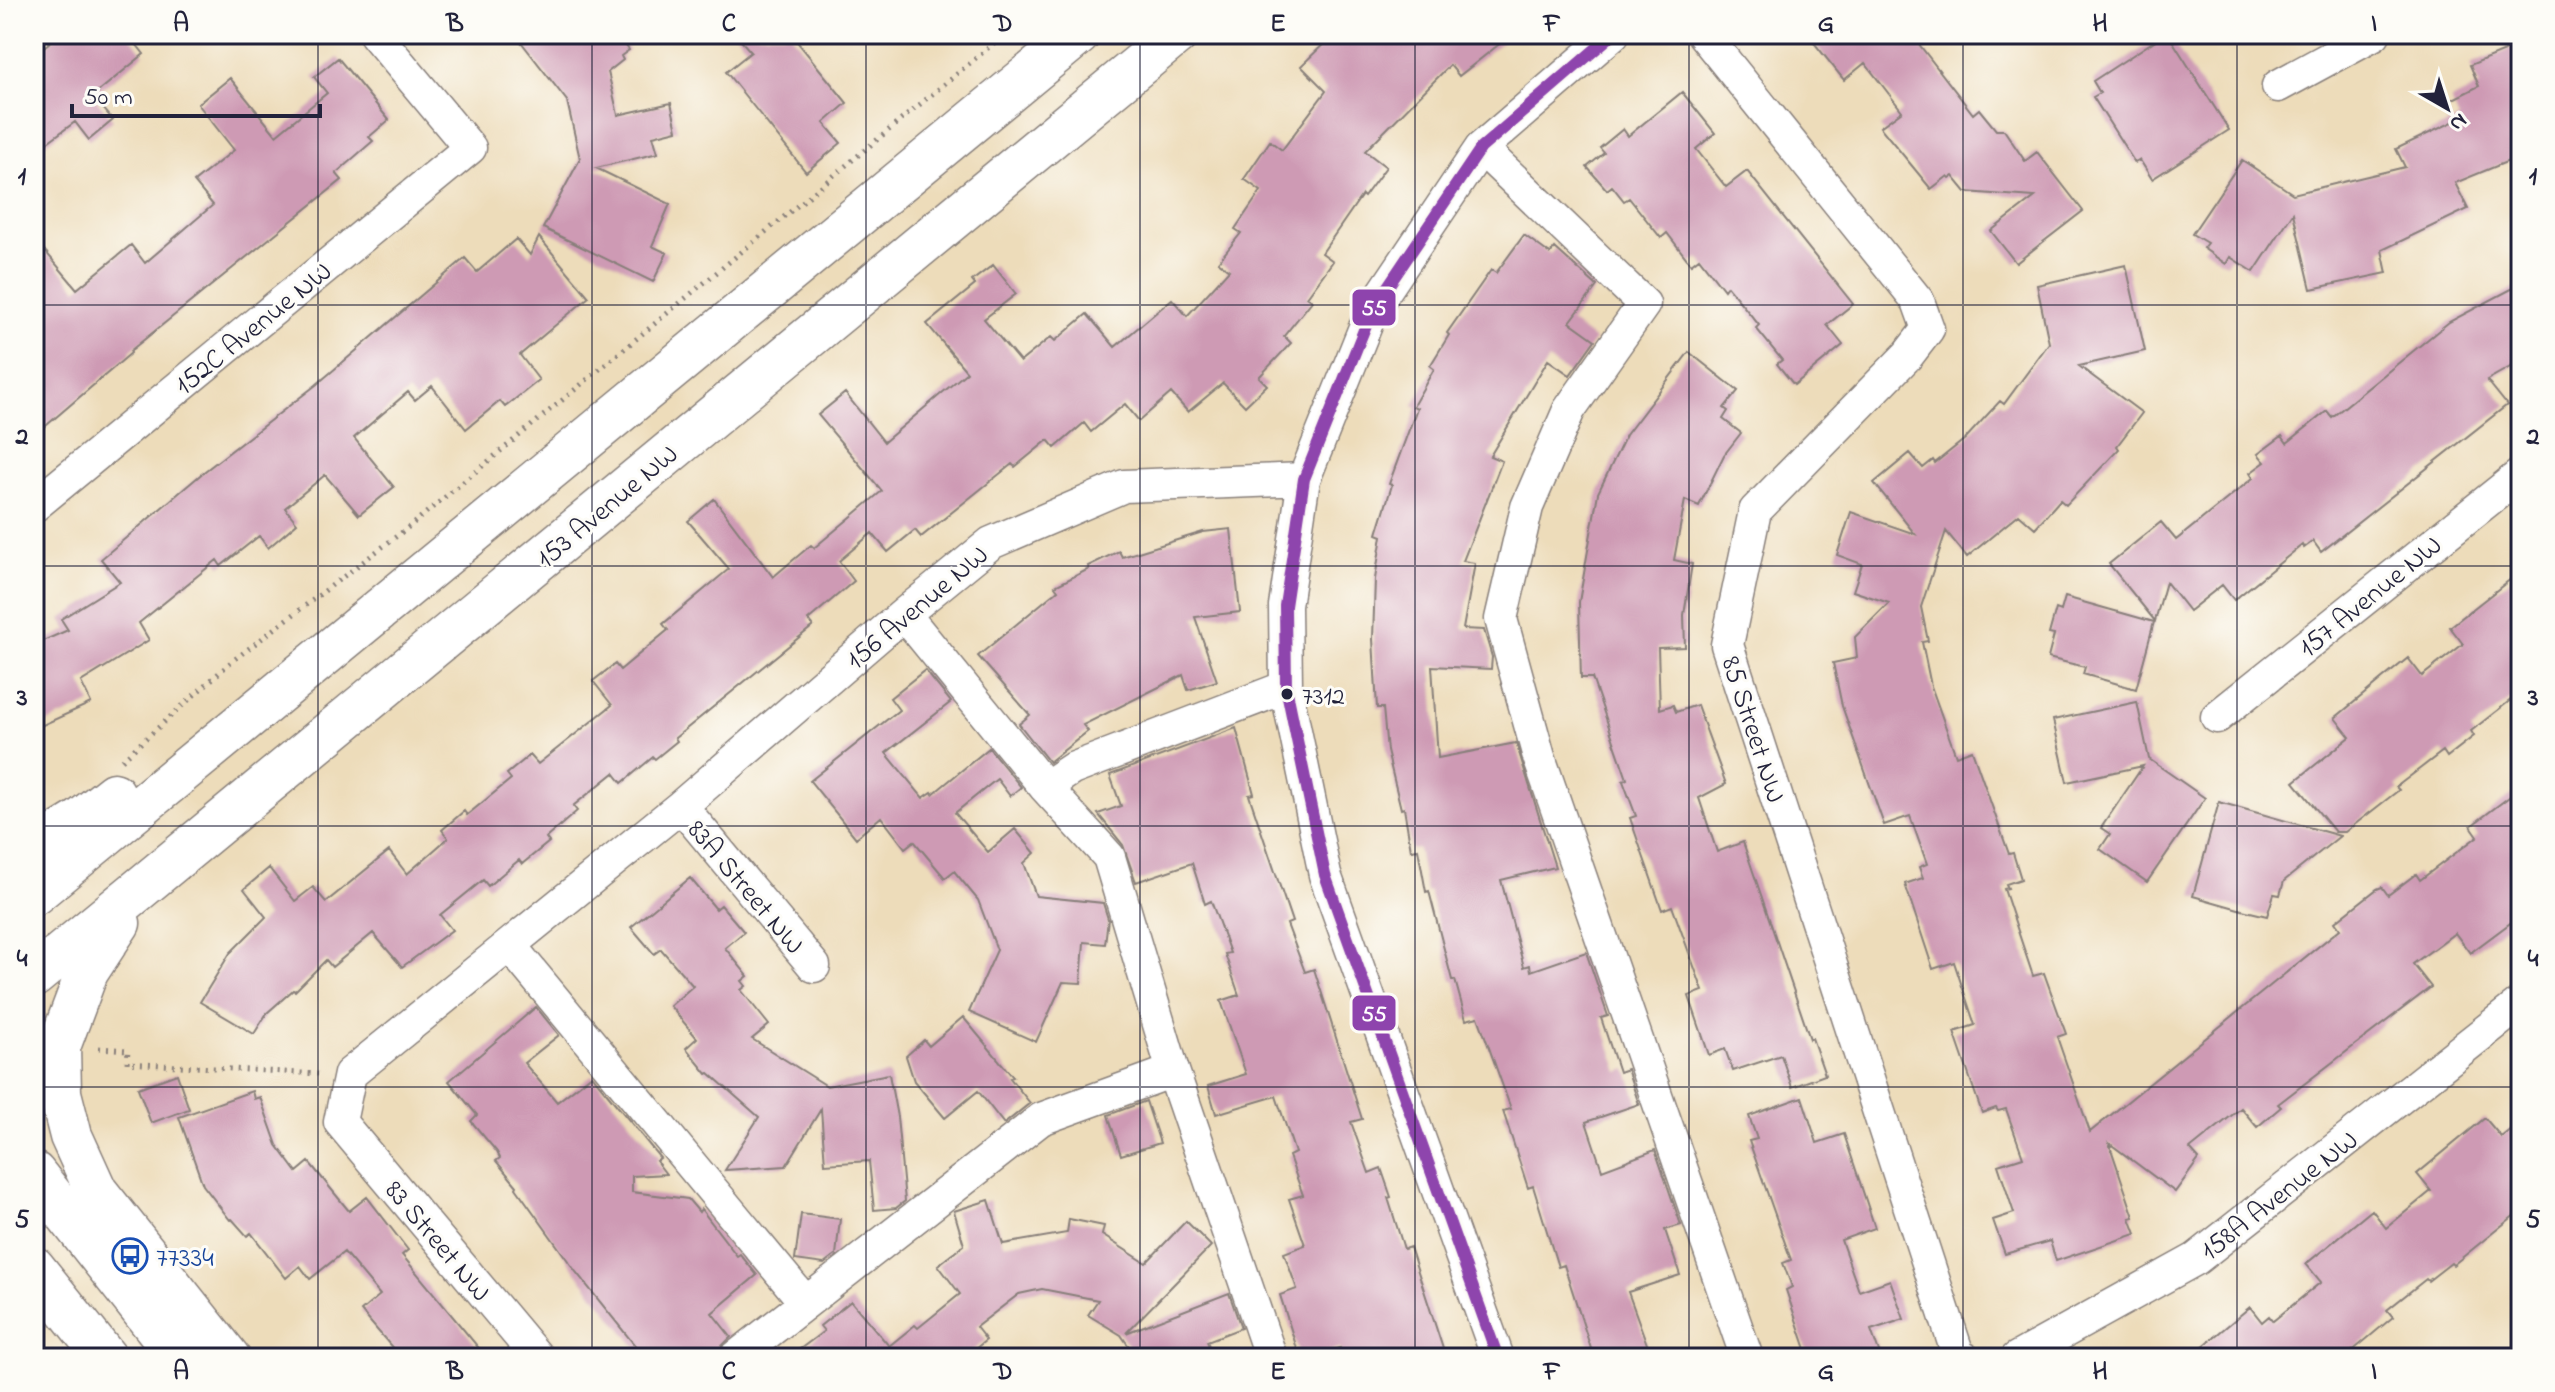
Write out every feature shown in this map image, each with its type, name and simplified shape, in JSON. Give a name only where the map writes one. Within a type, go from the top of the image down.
[{"type":"main road","points":[[34,894],[1079,34]]},
{"type":"main road","name":"153 Avenue NW","points":[[34,976],[1177,34]]},
{"type":"main road","points":[[34,849],[81,820],[328,627],[430,569]]},
{"type":"main road","points":[[171,864],[116,926],[87,972],[59,1047],[60,1093],[71,1136],[96,1191],[229,1358]]},
{"type":"main road","points":[[34,1173],[180,1358]]},
{"type":"main road","points":[[37,1274],[106,1358]]},
{"type":"street","name":"152C Avenue NW","points":[[34,506],[470,148],[375,34]]},
{"type":"street","points":[[1498,1358],[1325,875],[1286,687],[1285,606],[1304,479],[1372,310],[1481,148],[1613,34]]},
{"type":"street","name":"85 Street NW","points":[[1703,34],[1918,301],[1928,329],[1908,355],[1755,511],[1727,645],[1961,1356]]},
{"type":"street","points":[[2278,86],[2374,34]]},
{"type":"street","points":[[1481,148],[1644,304],[1569,410],[1527,507],[1501,619],[1539,757],[1747,1358]]},
{"type":"street","name":"157 Avenue NW","points":[[2217,717],[2521,474]]},
{"type":"street","name":"156 Avenue NW","points":[[350,1074],[681,806],[991,543],[1124,486],[1304,479]]},
{"type":"street","points":[[904,614],[1045,787],[1109,857],[1173,1071],[1271,1358]]},
{"type":"street","points":[[1045,787],[1072,769],[1286,687]]},
{"type":"street","name":"83A Street NW","points":[[681,806],[814,966]]},
{"type":"street","points":[[510,946],[805,1302]]},
{"type":"street","name":"158A Avenue NW","points":[[2017,1358],[2196,1259],[2521,1003]]},
{"type":"street","points":[[735,1358],[1041,1119],[1173,1071]]},
{"type":"street","name":"83 Street NW","points":[[350,1074],[340,1122],[538,1358]]},
{"type":"path","points":[[120,761],[231,662],[410,526],[1005,34]]},
{"type":"path","points":[[97,1048],[128,1050],[127,1063],[288,1074],[350,1074]]},
{"type":"building","points":[[60,34],[128,34],[144,54],[93,96],[113,120],[89,140],[75,122],[34,152],[34,55]]},
{"type":"building","points":[[515,34],[617,34],[629,50],[621,56],[623,60],[608,72],[618,115],[671,103],[677,130],[653,136],[658,153],[596,168],[670,204],[652,246],[667,253],[653,282],[543,228],[580,159],[567,101]]},
{"type":"building","points":[[735,34],[791,34],[847,103],[824,123],[841,143],[806,172],[726,72],[751,52]]},
{"type":"building","points":[[1334,34],[1512,34],[1459,76],[1450,65],[1365,151],[1386,167],[1364,197],[1362,195],[1322,253],[1333,261],[1307,297],[1312,301],[1284,336],[1291,343],[1259,377],[1267,385],[1245,406],[1223,383],[1188,412],[1171,393],[1139,421],[1125,404],[1091,432],[1084,423],[1055,448],[1048,440],[1015,467],[1012,464],[921,537],[915,530],[888,552],[872,533],[839,561],[854,581],[808,620],[813,626],[675,738],[677,741],[655,759],[653,757],[622,783],[614,773],[573,806],[577,811],[546,838],[549,842],[522,864],[519,860],[488,886],[483,880],[440,915],[452,930],[402,967],[373,933],[332,967],[326,960],[267,1013],[254,1034],[200,1002],[230,953],[266,917],[244,889],[269,868],[295,901],[313,887],[326,902],[389,851],[407,874],[448,838],[442,830],[464,811],[467,815],[511,779],[507,774],[530,755],[538,764],[612,705],[593,681],[615,664],[620,670],[668,630],[663,624],[729,569],[688,521],[714,499],[773,577],[811,545],[814,548],[882,491],[818,415],[845,393],[884,442],[967,372],[927,324],[975,285],[972,281],[993,265],[1016,294],[984,319],[1020,362],[1051,337],[1055,341],[1087,314],[1115,347],[1172,299],[1187,316],[1229,270],[1218,262],[1241,233],[1235,229],[1261,191],[1244,179],[1270,141],[1282,150],[1326,91],[1301,66]]},
{"type":"building","points":[[1807,34],[1911,34],[1973,114],[1979,109],[1996,130],[2004,130],[2025,161],[2037,152],[2083,211],[2016,263],[1991,231],[2035,197],[1966,192],[1953,176],[1948,176],[1931,189],[1880,127],[1902,111],[1865,63],[1844,80]]},
{"type":"building","points":[[2168,34],[2229,130],[2152,179],[2140,160],[2135,163],[2093,97],[2100,93],[2093,81]]},
{"type":"building","points":[[2521,44],[2521,156],[2455,183],[2468,209],[2382,250],[2387,273],[2311,289],[2293,213],[2254,272],[2230,257],[2226,264],[2203,248],[2207,243],[2192,234],[2242,160],[2293,194],[2405,167],[2396,149],[2459,119],[2451,100],[2479,86],[2470,65]]},
{"type":"building","points":[[338,58],[389,120],[369,137],[373,141],[336,173],[342,180],[130,351],[34,436],[34,238],[77,289],[131,245],[145,263],[213,205],[194,182],[234,150],[198,104],[230,78],[276,135],[327,93],[314,77]]},
{"type":"building","points":[[1682,92],[1715,133],[1696,149],[1726,187],[1747,171],[1853,304],[1827,325],[1843,345],[1794,385],[1777,364],[1782,360],[1756,328],[1759,325],[1727,286],[1724,290],[1699,258],[1691,264],[1667,233],[1661,238],[1629,198],[1624,201],[1612,186],[1607,190],[1587,167],[1604,153],[1600,148],[1623,129],[1628,136]]},
{"type":"building","points":[[1524,235],[1550,254],[1555,248],[1597,286],[1570,322],[1595,340],[1570,375],[1548,360],[1490,456],[1502,461],[1463,561],[1475,563],[1463,629],[1484,630],[1492,657],[1491,669],[1432,666],[1438,758],[1516,743],[1555,867],[1501,880],[1524,967],[1530,965],[1531,971],[1586,952],[1608,1016],[1601,1018],[1619,1072],[1627,1069],[1639,1104],[1586,1122],[1602,1170],[1655,1150],[1681,1225],[1665,1230],[1680,1275],[1628,1292],[1652,1358],[1594,1358],[1564,1265],[1558,1267],[1533,1186],[1528,1188],[1503,1111],[1511,1109],[1478,1017],[1466,1020],[1455,980],[1452,980],[1429,891],[1426,892],[1418,849],[1411,850],[1404,808],[1401,809],[1387,751],[1383,708],[1377,708],[1373,639],[1375,579],[1382,536],[1377,534],[1392,485],[1389,484],[1417,408],[1413,406],[1434,369],[1430,366],[1449,335],[1447,333],[1491,270],[1496,273]]},
{"type":"building","points":[[539,237],[589,297],[520,355],[539,380],[505,407],[500,401],[466,429],[432,386],[415,400],[408,392],[354,438],[394,487],[359,515],[325,475],[285,508],[297,523],[268,548],[259,536],[221,566],[217,560],[139,623],[149,640],[81,682],[91,703],[34,729],[34,645],[68,630],[61,619],[120,582],[101,559],[205,471],[316,385],[465,258],[477,272],[516,239],[530,255]]},
{"type":"building","points":[[2126,265],[2145,351],[2079,366],[2142,413],[2117,446],[2119,449],[2066,505],[2060,500],[2035,528],[2019,514],[1967,557],[1946,531],[1921,607],[1928,641],[1922,642],[1931,686],[1956,756],[1972,750],[2009,854],[2013,853],[2021,879],[2006,884],[2008,888],[2004,889],[2033,976],[2044,973],[2066,1034],[2057,1037],[2090,1132],[2340,929],[2335,922],[2377,889],[2382,887],[2388,895],[2416,874],[2420,880],[2478,836],[2471,826],[2521,788],[2521,915],[2470,953],[2455,933],[2413,964],[2431,987],[2278,1104],[2281,1107],[2257,1127],[2241,1108],[2190,1149],[2199,1159],[2175,1192],[2109,1143],[2134,1217],[2130,1218],[2136,1234],[2056,1261],[2050,1241],[2005,1254],[1993,1220],[2014,1213],[1998,1165],[2023,1157],[2006,1109],[1998,1111],[1996,1108],[1982,1113],[1954,1032],[1975,1025],[1954,962],[1933,969],[1905,884],[1923,878],[1919,867],[1927,864],[1910,816],[1884,825],[1842,706],[1833,663],[1857,658],[1855,637],[1889,603],[1853,591],[1862,564],[1837,555],[1851,512],[1915,534],[1874,483],[1910,453],[1923,468],[1933,460],[1935,463],[1965,439],[2000,401],[2004,404],[2049,343],[2037,285]]},
{"type":"building","points":[[2521,284],[2521,361],[2487,380],[2507,405],[2321,552],[2313,541],[2304,548],[2302,545],[2234,600],[2222,585],[2189,611],[2166,582],[2155,621],[2109,564],[2161,522],[2176,540],[2253,478],[2250,473],[2265,462],[2258,454],[2282,436],[2287,443],[2327,411],[2332,417],[2449,322]]},
{"type":"building","points":[[1689,352],[1738,391],[1724,408],[1728,411],[1723,419],[1741,433],[1724,455],[1699,506],[1685,500],[1674,560],[1692,564],[1684,615],[1685,647],[1658,648],[1660,709],[1673,705],[1676,712],[1697,705],[1726,784],[1699,798],[1717,852],[1743,842],[1825,1075],[1792,1087],[1781,1055],[1733,1071],[1725,1049],[1709,1055],[1689,996],[1703,991],[1672,906],[1662,910],[1630,818],[1636,816],[1623,781],[1627,779],[1592,678],[1581,678],[1579,602],[1598,493],[1626,435]]},
{"type":"building","points":[[1231,529],[1240,612],[1195,617],[1217,681],[1188,690],[1183,675],[1083,725],[1088,731],[1049,762],[1019,724],[1030,715],[978,656],[1058,590],[1055,586],[1089,569],[1088,566],[1119,551],[1122,557],[1203,532]]},
{"type":"building","points":[[2521,571],[2521,692],[2471,731],[2474,736],[2447,757],[2443,751],[2345,832],[2335,832],[2294,782],[2350,737],[2335,718],[2408,658],[2422,676],[2463,644],[2450,627]]},
{"type":"building","points":[[2065,597],[2154,622],[2136,689],[2083,674],[2085,667],[2048,658],[2054,635],[2049,634],[2056,609],[2061,611]]},
{"type":"building","points":[[925,670],[951,702],[886,753],[923,798],[933,794],[989,748],[1021,787],[1010,796],[997,779],[955,813],[988,852],[1015,829],[1035,853],[1024,863],[1036,896],[1103,903],[1108,919],[1105,944],[1084,942],[1081,983],[1063,982],[1036,1042],[969,1012],[997,950],[978,900],[954,871],[945,878],[914,841],[905,848],[881,817],[856,838],[810,781],[899,710],[890,698]]},
{"type":"building","points":[[2137,702],[2149,759],[2205,798],[2147,882],[2100,849],[2110,834],[2101,828],[2143,766],[2067,782],[2053,720]]},
{"type":"building","points":[[1236,728],[1254,794],[1249,795],[1292,922],[1287,924],[1305,972],[1314,969],[1362,1119],[1351,1122],[1369,1173],[1381,1168],[1404,1249],[1410,1247],[1444,1352],[1427,1358],[1344,1358],[1340,1348],[1310,1358],[1300,1358],[1280,1295],[1297,1289],[1284,1253],[1305,1245],[1289,1199],[1303,1195],[1289,1156],[1295,1153],[1276,1096],[1216,1114],[1208,1086],[1246,1074],[1221,1001],[1239,995],[1225,954],[1230,953],[1211,901],[1205,904],[1192,863],[1136,882],[1123,845],[1098,814],[1121,806],[1110,775]]},
{"type":"building","points":[[2219,802],[2340,836],[2284,881],[2280,895],[2274,894],[2267,916],[2242,910],[2193,896]]},
{"type":"building","points":[[690,878],[716,909],[721,905],[744,932],[725,948],[748,976],[742,981],[746,986],[741,990],[769,1025],[752,1039],[827,1086],[889,1074],[897,1117],[905,1201],[896,1208],[874,1210],[869,1161],[825,1164],[821,1109],[786,1166],[725,1170],[759,1117],[707,1074],[686,1048],[697,1038],[670,1006],[693,986],[661,949],[654,954],[631,927]]},
{"type":"building","points":[[536,1007],[559,1035],[524,1063],[557,1102],[592,1075],[660,1158],[656,1161],[666,1174],[632,1176],[632,1192],[688,1199],[699,1212],[701,1209],[737,1256],[740,1254],[757,1275],[712,1313],[731,1337],[718,1350],[716,1358],[645,1358],[576,1272],[517,1186],[496,1161],[500,1158],[497,1152],[471,1121],[477,1115],[449,1081]]},
{"type":"building","points":[[963,1017],[1013,1077],[1010,1078],[1030,1103],[1004,1124],[978,1091],[945,1118],[914,1081],[906,1056],[924,1040],[929,1046]]},
{"type":"building","points":[[177,1074],[189,1109],[151,1123],[138,1088]]},
{"type":"building","points":[[252,1091],[254,1099],[260,1097],[277,1145],[297,1172],[309,1162],[349,1211],[367,1197],[408,1250],[402,1255],[487,1358],[401,1358],[361,1311],[380,1295],[344,1252],[310,1279],[300,1266],[286,1278],[251,1233],[247,1236],[230,1220],[203,1185],[179,1117]]},
{"type":"building","points":[[1802,1097],[1817,1143],[1844,1134],[1875,1228],[1841,1240],[1859,1291],[1890,1280],[1904,1319],[1871,1330],[1881,1358],[1809,1358],[1786,1290],[1792,1287],[1783,1263],[1791,1260],[1749,1141],[1757,1139],[1749,1116]]},
{"type":"building","points":[[1146,1101],[1160,1143],[1121,1155],[1108,1115]]},
{"type":"building","points":[[2485,1118],[2501,1137],[2521,1121],[2521,1210],[2453,1265],[2451,1263],[2428,1281],[2426,1279],[2387,1310],[2393,1317],[2344,1358],[2189,1358],[2250,1307],[2262,1322],[2269,1316],[2273,1321],[2321,1282],[2306,1264],[2372,1210],[2386,1228],[2431,1191],[2417,1174]]},
{"type":"building","points":[[989,1200],[1003,1244],[1067,1233],[1069,1219],[1104,1226],[1102,1235],[1146,1263],[1186,1221],[1211,1246],[1126,1333],[1229,1293],[1241,1328],[1207,1341],[1213,1358],[1137,1358],[1121,1335],[1088,1315],[1098,1300],[1042,1289],[1019,1294],[976,1327],[986,1340],[964,1358],[788,1358],[824,1331],[820,1326],[851,1301],[889,1346],[915,1325],[918,1328],[960,1294],[938,1265],[964,1245],[954,1211]]},
{"type":"building","points":[[801,1214],[840,1219],[836,1255],[824,1264],[795,1260]]},
{"type":"transit line","name":"55","points":[[1498,1358],[1325,875],[1286,687],[1285,606],[1304,479],[1372,310],[1481,148],[1613,34]]},
{"type":"place","name":"7312","points":[[1287,694]]},
{"type":"place","name":"77334","points":[[130,1256]]}]
